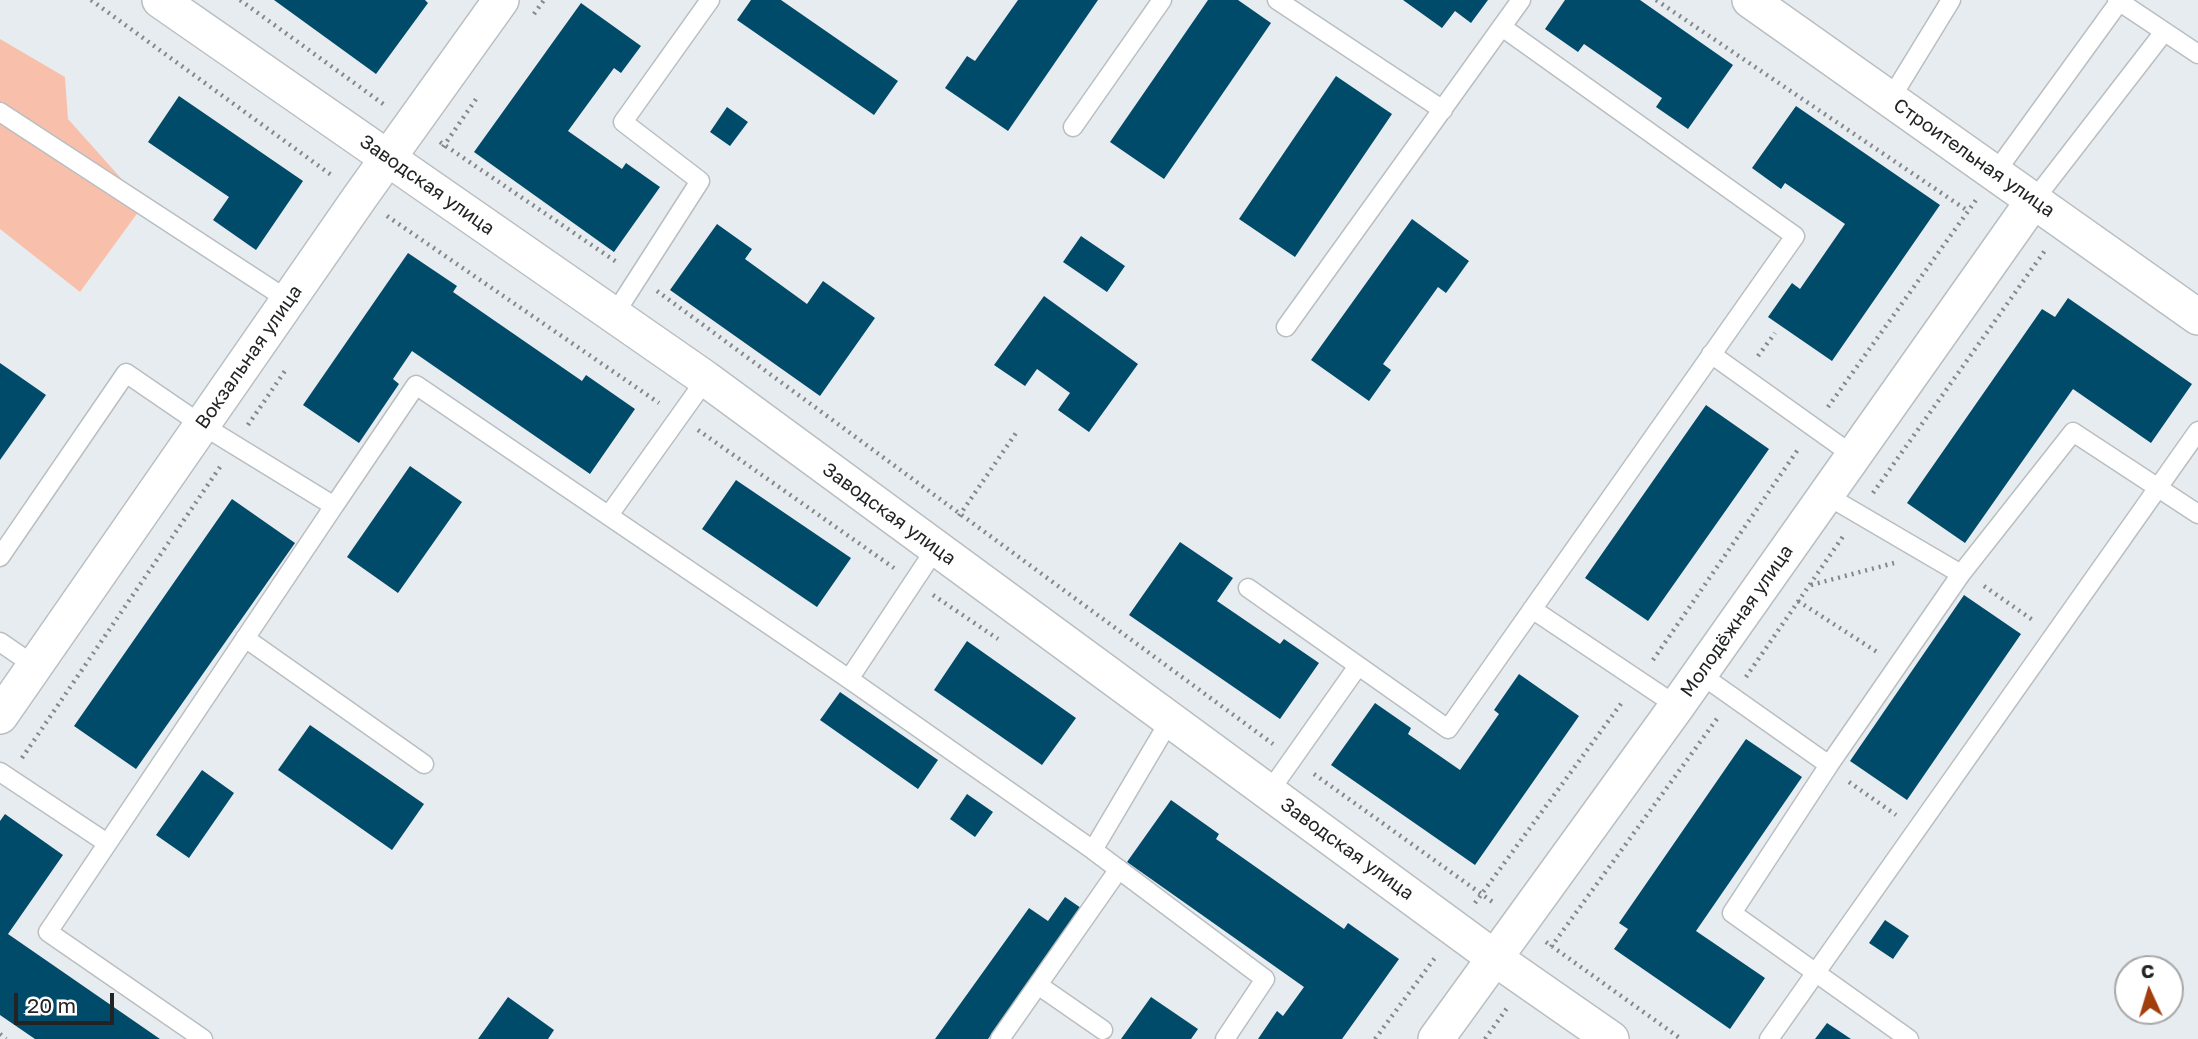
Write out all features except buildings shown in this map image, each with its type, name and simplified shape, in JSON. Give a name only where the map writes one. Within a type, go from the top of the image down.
[{"type":"street","name":"Заводская улица","points":[[160,0],[706,379],[1456,929],[1486,972],[1517,994],[1611,1039]]},
{"type":"street","name":"Вокзальная улица","points":[[0,716],[387,158],[501,0]]},
{"type":"street","name":"Строительная улица","points":[[1767,5],[1891,98],[2198,317]]},
{"type":"street","name":"Молодёжная улица","points":[[1436,1039],[1700,674],[2034,200]]},
{"type":"lane","points":[[614,315],[636,276],[700,181],[623,122],[710,0]]},
{"type":"lane","points":[[1073,127],[1162,0]]},
{"type":"lane","points":[[1277,0],[1443,110]]},
{"type":"lane","points":[[1286,327],[1521,0]]},
{"type":"lane","points":[[1891,98],[1951,0]]},
{"type":"lane","points":[[1996,173],[2118,1],[2198,54]]},
{"type":"lane","points":[[1248,588],[1448,729],[1795,236],[1502,27]]},
{"type":"lane","points":[[2034,200],[2164,32]]},
{"type":"lane","points":[[0,112],[288,300]]},
{"type":"lane","points":[[1712,354],[1854,456]]},
{"type":"lane","points":[[0,557],[126,373],[202,425],[334,506]]},
{"type":"lane","points":[[609,515],[706,379]]},
{"type":"lane","points":[[202,1039],[48,932],[416,385],[849,679],[1093,850],[1265,979],[1225,1039]]},
{"type":"lane","points":[[1769,1039],[2198,431]]},
{"type":"lane","points":[[1909,1039],[1732,913],[1829,765],[1961,574],[2073,432],[2198,514]]},
{"type":"lane","points":[[1826,495],[1961,574]]},
{"type":"lane","points":[[849,679],[936,548]]},
{"type":"lane","points":[[1532,609],[1677,706]]},
{"type":"lane","points":[[245,638],[424,764]]},
{"type":"lane","points":[[0,642],[35,666]]},
{"type":"lane","points":[[1269,792],[1358,666]]},
{"type":"lane","points":[[1700,674],[1829,765]]},
{"type":"lane","points":[[1093,850],[1170,720]]},
{"type":"lane","points":[[4,775],[107,843]]},
{"type":"lane","points":[[1000,1039],[1119,869]]},
{"type":"lane","points":[[1038,985],[1102,1030]]},
{"type":"path","points":[[91,0],[360,197],[1006,645]]},
{"type":"path","points":[[240,0],[412,123],[636,276],[1293,759],[1681,1039]]},
{"type":"path","points":[[528,22],[544,0]]},
{"type":"path","points":[[1656,0],[1968,211]]},
{"type":"path","points":[[381,229],[483,89]]},
{"type":"path","points":[[1376,1039],[1638,681],[1814,427],[1996,173]]},
{"type":"path","points":[[1485,1039],[1733,696],[2065,222]]},
{"type":"path","points":[[4,775],[289,365]]},
{"type":"path","points":[[936,548],[1016,433]]},
{"type":"path","points":[[1810,585],[1927,554]]},
{"type":"path","points":[[1961,574],[2055,635]]},
{"type":"path","points":[[1798,601],[1898,665]]},
{"type":"path","points":[[1829,765],[1835,773],[1917,830]]},
{"type":"path","points":[[1425,948],[1436,957],[1486,972],[1517,994]]},
{"type":"path","points":[[1517,994],[1518,1015]]},
{"type":"path","points":[[0,1034],[6,1039]]},
{"type":"shaded area","points":[[0,39],[65,77],[68,119],[144,204],[80,292],[0,229]]}]
